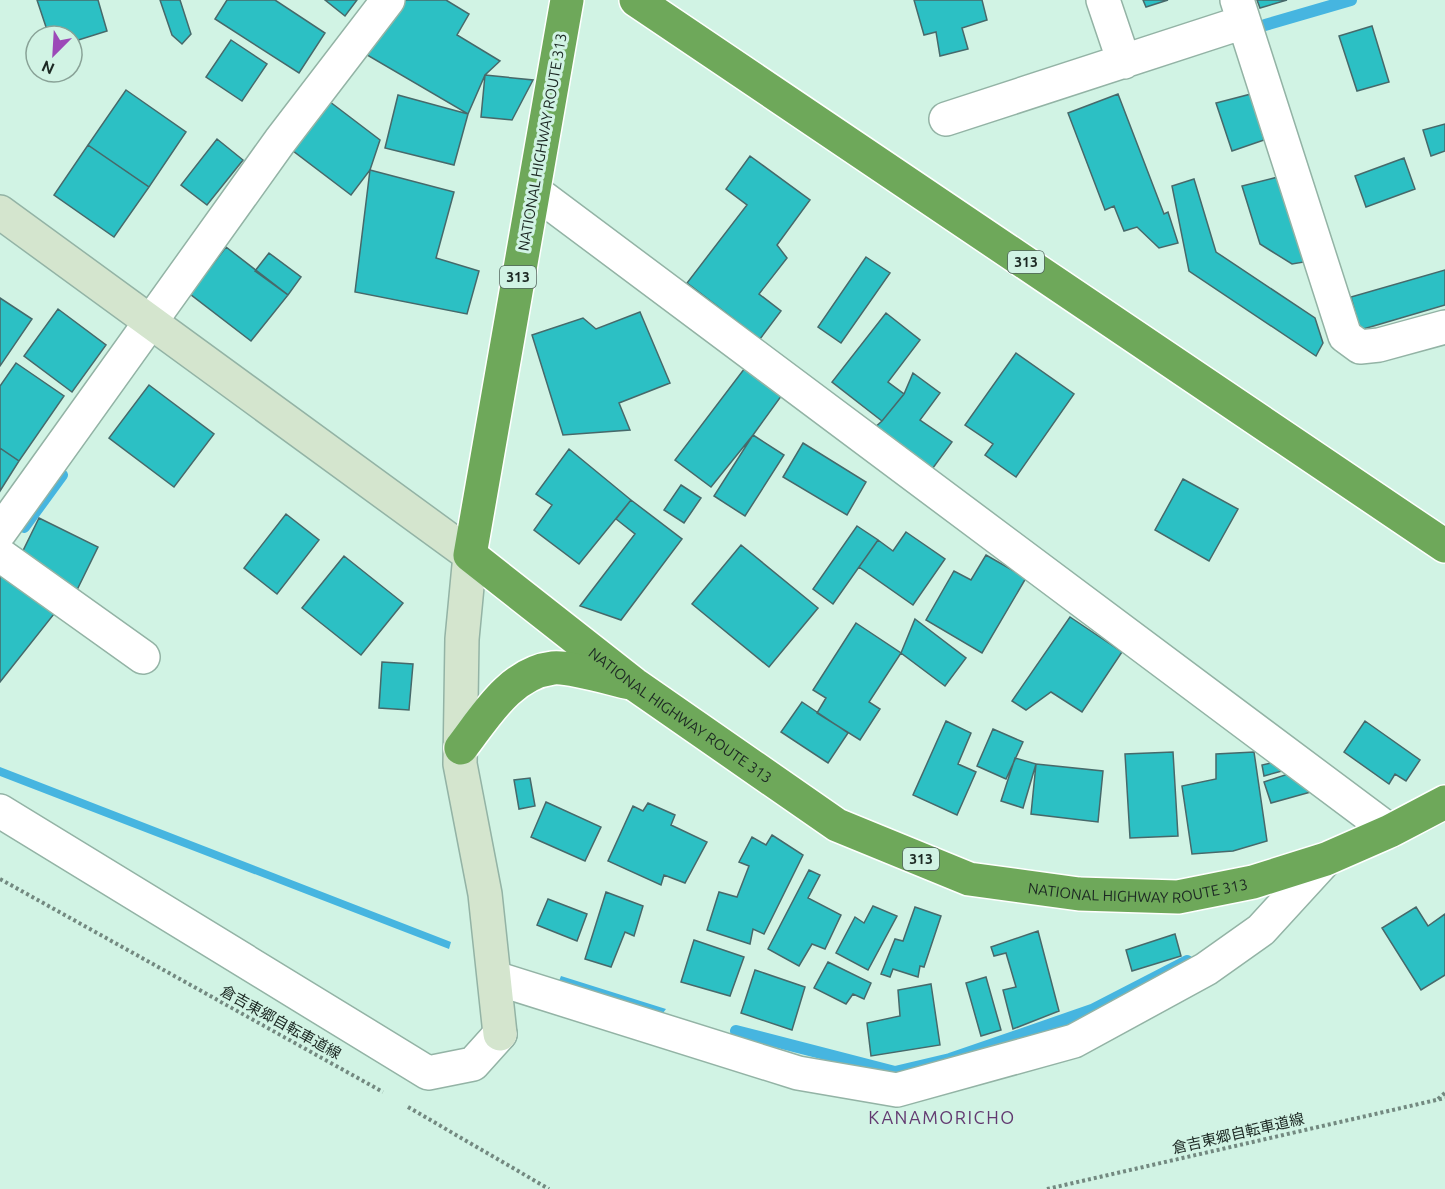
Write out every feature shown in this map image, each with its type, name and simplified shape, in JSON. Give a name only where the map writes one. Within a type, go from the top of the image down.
[{"type":"highway","name":"NATIONAL HIGHWAY ROUTE 313","points":[[567,0],[470,555],[634,684],[837,825],[969,879],[1079,894],[1178,897],[1253,882],[1326,859],[1390,831],[1445,802]]},
{"type":"highway","name":"313","points":[[636,0],[1445,546]]},
{"type":"highway","points":[[461,748],[495,705],[520,679],[554,668],[634,684]]},
{"type":"street","points":[[0,532],[279,141],[388,0]]},
{"type":"street","points":[[1103,0],[1124,62]]},
{"type":"street","points":[[945,119],[1124,62],[1241,11],[1345,336],[1360,347],[1379,345],[1445,327]]},
{"type":"street","points":[[534,191],[1390,831]]},
{"type":"street","points":[[0,212],[470,555],[462,639],[460,764],[485,894],[500,1034],[473,1064],[428,1072],[0,811]]},
{"type":"street","points":[[0,555],[143,657]]},
{"type":"street","points":[[495,978],[798,1073],[897,1090],[1074,1041],[1206,969],[1261,930],[1326,859]]},
{"type":"path","name":"倉吉東郷自転車道線","points":[[0,879],[393,1098]]},
{"type":"path","name":"倉吉東郷自転車道線","points":[[1435,1101],[1445,1093]]},
{"type":"path","name":"倉吉東郷自転車道線","points":[[1047,1189],[1445,1098]]},
{"type":"path","points":[[403,1104],[549,1189]]},
{"type":"water","points":[[0,767],[451,942],[449,949],[0,776]]},
{"type":"water","points":[[561,976],[666,1009],[663,1013],[559,981]]},
{"type":"building","points":[[37,0],[98,0],[107,31],[84,38],[84,24],[45,24]]},
{"type":"building","points":[[160,0],[180,0],[191,34],[182,44],[172,35]]},
{"type":"building","points":[[227,0],[275,0],[325,33],[299,73],[215,19]]},
{"type":"building","points":[[325,0],[357,0],[345,16]]},
{"type":"building","points":[[393,0],[446,0],[469,14],[457,35],[500,61],[485,75],[468,114],[362,52]]},
{"type":"building","points":[[914,0],[982,0],[987,20],[962,28],[968,49],[940,56],[936,32],[924,35]]},
{"type":"building","points":[[1143,0],[1168,0],[1146,7]]},
{"type":"building","points":[[1257,0],[1287,0],[1260,8]]},
{"type":"building","points":[[1372,26],[1389,82],[1357,91],[1339,36]]},
{"type":"building","points":[[231,40],[267,64],[242,101],[206,77]]},
{"type":"building","points":[[485,75],[533,80],[512,120],[481,117]]},
{"type":"building","points":[[126,90],[186,132],[149,187],[88,145]]},
{"type":"building","points":[[317,92],[380,140],[370,170],[351,195],[280,141]]},
{"type":"building","points":[[1118,94],[1164,214],[1168,212],[1178,243],[1159,248],[1137,227],[1124,231],[1114,206],[1105,210],[1068,113]]},
{"type":"building","points":[[1251,94],[1264,140],[1232,151],[1216,103]]},
{"type":"building","points":[[398,95],[468,114],[454,165],[385,148]]},
{"type":"building","points":[[1445,124],[1445,151],[1431,156],[1423,130]]},
{"type":"building","points":[[217,139],[243,160],[207,205],[181,185]]},
{"type":"building","points":[[88,145],[149,187],[114,237],[54,195]]},
{"type":"building","points":[[750,156],[810,200],[777,245],[787,258],[759,294],[781,311],[760,339],[687,283],[747,205],[726,189]]},
{"type":"building","points":[[1404,158],[1415,189],[1366,207],[1355,176]]},
{"type":"building","points":[[370,170],[454,192],[436,258],[479,271],[467,314],[355,292]]},
{"type":"building","points":[[1278,177],[1304,262],[1292,264],[1260,244],[1242,186]]},
{"type":"building","points":[[1194,179],[1216,252],[1315,318],[1323,343],[1316,356],[1189,271],[1172,186]]},
{"type":"building","points":[[226,247],[288,295],[251,341],[190,294]]},
{"type":"building","points":[[269,253],[301,277],[288,295],[255,271]]},
{"type":"building","points":[[866,257],[890,273],[841,343],[818,327]]},
{"type":"building","points":[[1445,270],[1445,305],[1360,330],[1351,297]]},
{"type":"building","points":[[0,298],[32,319],[0,366]]},
{"type":"building","points":[[58,309],[106,345],[72,392],[24,356]]},
{"type":"building","points":[[640,312],[670,383],[619,403],[630,430],[563,435],[532,335],[583,318],[596,329]]},
{"type":"building","points":[[886,313],[920,340],[888,382],[904,394],[882,421],[832,382]]},
{"type":"building","points":[[1016,353],[1074,394],[1016,477],[985,455],[993,444],[965,425]]},
{"type":"building","points":[[754,356],[790,384],[711,487],[675,460]]},
{"type":"building","points":[[16,363],[64,396],[19,461],[0,448],[0,386]]},
{"type":"building","points":[[913,373],[940,393],[920,420],[952,442],[930,472],[872,430],[904,394]]},
{"type":"building","points":[[149,385],[214,434],[174,487],[109,438]]},
{"type":"building","points":[[753,435],[784,455],[745,516],[714,496]]},
{"type":"building","points":[[803,443],[866,482],[847,515],[783,477]]},
{"type":"building","points":[[0,448],[19,461],[0,491]]},
{"type":"building","points":[[569,449],[631,500],[579,564],[534,530],[552,505],[536,494]]},
{"type":"building","points":[[1183,479],[1238,509],[1209,561],[1155,530]]},
{"type":"building","points":[[681,485],[701,498],[684,523],[664,510]]},
{"type":"building","points":[[631,500],[682,539],[621,620],[580,606],[635,534],[616,519]]},
{"type":"building","points":[[286,514],[319,540],[277,594],[244,568]]},
{"type":"building","points":[[39,518],[98,547],[75,594],[16,565]]},
{"type":"building","points":[[857,526],[878,540],[833,604],[813,589]]},
{"type":"building","points":[[906,532],[945,559],[913,605],[859,567],[878,540],[893,551]]},
{"type":"building","points":[[741,545],[818,608],[769,667],[692,604]]},
{"type":"building","points":[[986,555],[1026,578],[982,653],[926,620],[954,571],[971,580]]},
{"type":"building","points":[[344,556],[403,603],[361,655],[302,608]]},
{"type":"building","points":[[0,572],[54,614],[0,682]]},
{"type":"building","points":[[1070,617],[1122,652],[1082,712],[1051,692],[1026,710],[1012,701]]},
{"type":"building","points":[[915,619],[966,658],[945,686],[901,653]]},
{"type":"building","points":[[856,623],[901,653],[869,702],[880,709],[860,740],[817,713],[826,698],[813,690]]},
{"type":"building","points":[[382,662],[413,664],[409,710],[379,708]]},
{"type":"building","points":[[802,702],[848,733],[828,763],[781,732]]},
{"type":"building","points":[[946,721],[971,733],[958,764],[976,772],[957,815],[913,795]]},
{"type":"building","points":[[1365,721],[1420,760],[1406,781],[1395,774],[1389,784],[1344,752]]},
{"type":"building","points":[[993,729],[1023,742],[1006,779],[977,766]]},
{"type":"building","points":[[1173,752],[1178,836],[1130,838],[1125,754]]},
{"type":"building","points":[[1254,752],[1267,841],[1233,851],[1192,854],[1182,786],[1216,779],[1216,754]]},
{"type":"building","points":[[1015,758],[1036,764],[1023,808],[1001,801]]},
{"type":"building","points":[[1280,761],[1282,771],[1264,776],[1262,765]]},
{"type":"building","points":[[1036,764],[1103,771],[1098,822],[1031,814]]},
{"type":"building","points":[[1291,773],[1318,790],[1271,803],[1264,782]]},
{"type":"building","points":[[530,778],[535,806],[519,809],[514,780]]},
{"type":"building","points":[[546,802],[601,827],[585,861],[531,837]]},
{"type":"building","points":[[648,803],[675,815],[671,825],[707,842],[685,883],[664,875],[661,885],[608,861],[633,806],[643,811]]},
{"type":"building","points":[[772,835],[803,855],[764,934],[753,929],[750,944],[707,930],[719,892],[737,897],[749,866],[739,862],[752,837],[766,845]]},
{"type":"building","points":[[809,870],[820,875],[808,898],[841,915],[825,949],[812,944],[799,966],[768,949]]},
{"type":"building","points":[[606,892],[643,906],[634,936],[625,932],[611,967],[585,959]]},
{"type":"building","points":[[548,899],[587,914],[577,941],[537,925]]},
{"type":"building","points":[[873,906],[897,916],[868,970],[836,953],[855,917],[864,923]]},
{"type":"building","points":[[915,907],[941,916],[924,967],[920,966],[918,977],[893,969],[890,977],[881,974],[895,939],[903,941]]},
{"type":"building","points":[[1416,907],[1428,926],[1445,914],[1445,975],[1421,990],[1382,928]]},
{"type":"building","points":[[1038,931],[1059,1011],[1013,1029],[1003,990],[1016,987],[1006,953],[994,956],[991,947]]},
{"type":"building","points":[[1175,934],[1181,956],[1132,971],[1126,950]]},
{"type":"building","points":[[694,940],[744,957],[730,996],[681,982]]},
{"type":"building","points":[[828,962],[871,983],[864,999],[853,994],[846,1004],[814,988]]},
{"type":"building","points":[[755,970],[805,987],[792,1030],[741,1013]]},
{"type":"building","points":[[986,977],[1001,1030],[981,1036],[966,983]]},
{"type":"building","points":[[931,984],[940,1045],[871,1056],[867,1023],[900,1016],[898,990]]},
{"type":"waterway","points":[[1265,25],[1351,0]]},
{"type":"waterway","points":[[24,527],[62,475]]},
{"type":"waterway","points":[[736,1031],[895,1072],[950,1059],[1092,1010],[1187,961]]},
{"type":"district","name":"KANAMORICHO","points":[[942,1117]]}]
